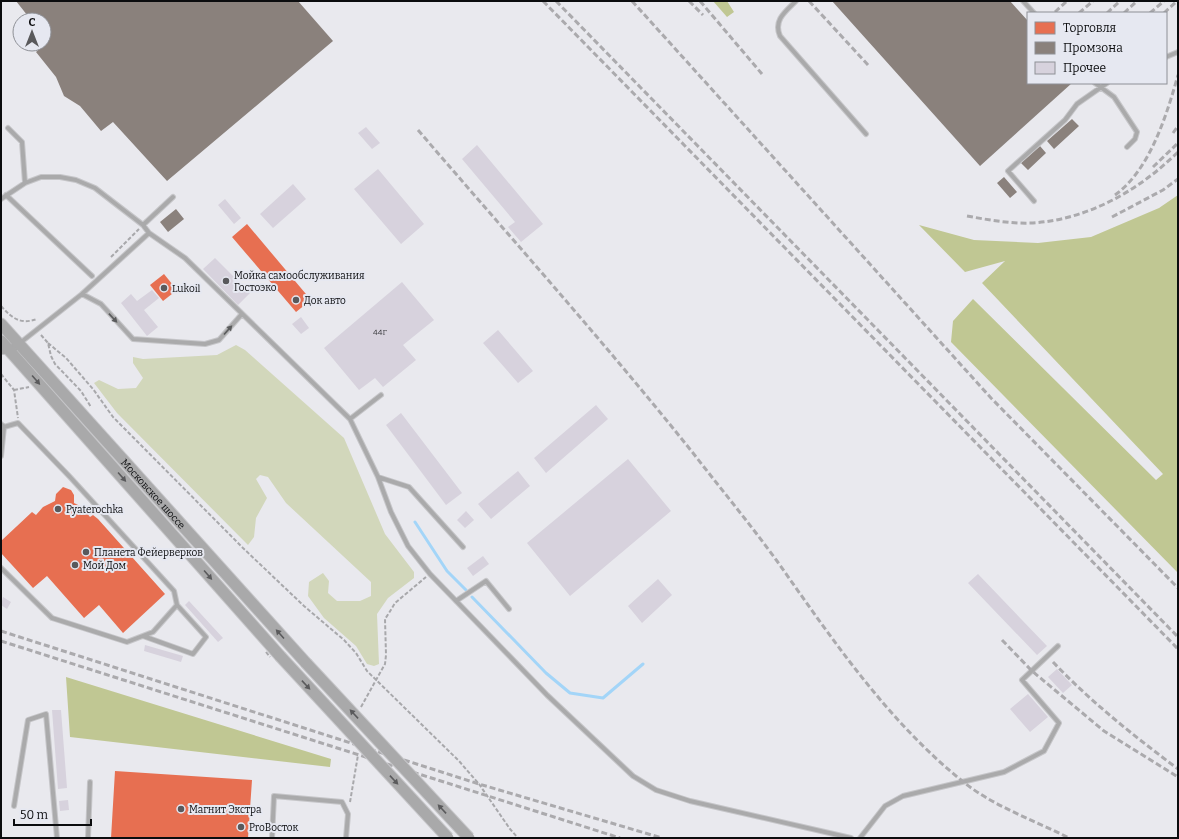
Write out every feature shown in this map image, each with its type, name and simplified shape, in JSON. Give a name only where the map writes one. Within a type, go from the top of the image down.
[{"type":"main road","name":"Московское шоссе","points":[[1,324],[10,348],[280,656],[448,838]]},
{"type":"main road","name":"Московское шоссе","points":[[1,340],[306,663],[468,838]]},
{"type":"lane","points":[[796,1],[781,16],[778,22],[777,29],[780,36],[866,134]]},
{"type":"lane","points":[[1023,1],[1033,12]]},
{"type":"lane","points":[[1167,56],[1178,52]]},
{"type":"lane","points":[[1096,84],[1114,97],[1136,132],[1136,139],[1127,147]]},
{"type":"lane","points":[[1034,201],[1008,171],[1065,120],[1077,104],[1106,84]]},
{"type":"lane","points":[[8,128],[22,142],[25,183]]},
{"type":"lane","points":[[1,199],[25,183],[41,178],[60,177],[76,180],[95,188],[143,225],[149,233],[185,258],[241,315],[350,420],[378,476],[391,512],[408,546],[430,574],[547,695],[633,776],[656,790],[690,801],[851,838]]},
{"type":"lane","points":[[6,195],[92,276]]},
{"type":"lane","points":[[143,225],[173,198]]},
{"type":"lane","points":[[10,348],[38,330],[82,294],[149,233]]},
{"type":"lane","points":[[82,294],[101,304],[132,339],[205,344],[218,340],[241,315]]},
{"type":"lane","points":[[350,420],[381,395]]},
{"type":"lane","points":[[1,456],[3,426],[18,423],[80,487],[174,591],[177,605],[206,637],[193,654],[143,636]]},
{"type":"lane","points":[[378,476],[408,487],[463,546]]},
{"type":"lane","points":[[1,568],[52,618],[127,642],[153,632],[177,605]]},
{"type":"lane","points":[[456,601],[486,581],[509,609]]},
{"type":"lane","points":[[860,838],[885,806],[903,796],[1004,772],[1044,751],[1059,723],[1022,680],[1058,646]]},
{"type":"lane","points":[[14,806],[28,720],[46,714],[57,838]]},
{"type":"lane","points":[[88,838],[90,782]]},
{"type":"lane","points":[[272,838],[274,796],[342,802],[348,814],[346,838]]},
{"type":"path","points":[[109,259],[143,225]]},
{"type":"path","points":[[1,306],[13,319],[21,322],[30,322],[40,318]]},
{"type":"path","points":[[30,322],[48,343],[66,358],[93,389],[113,417],[243,548],[304,606],[344,640],[375,679],[459,761],[479,784],[510,829],[518,838]]},
{"type":"path","points":[[48,343],[51,356],[55,364]]},
{"type":"path","points":[[1,374],[14,390],[18,423]]},
{"type":"path","points":[[14,390],[32,386]]},
{"type":"path","points":[[375,679],[381,673],[386,655],[386,619],[388,613],[396,603],[430,574]]},
{"type":"green space","points":[[713,1],[727,1],[734,12],[727,17]]},
{"type":"green space","points":[[1178,195],[1178,573],[951,342],[953,321],[973,299],[1156,480],[1163,474],[982,283],[1005,261],[965,272],[919,225],[974,240],[1038,243],[1091,237],[1159,208]]},
{"type":"green space","points":[[236,345],[245,350],[344,438],[385,534],[414,572],[414,578],[388,598],[377,614],[379,664],[374,666],[367,664],[356,646],[324,618],[308,596],[309,582],[323,573],[329,581],[328,593],[337,601],[360,601],[371,596],[371,582],[286,503],[268,477],[260,475],[256,479],[267,498],[256,518],[254,537],[248,545],[117,413],[94,383],[99,380],[118,389],[136,388],[143,378],[133,363],[133,357],[143,359],[217,355]]},
{"type":"green space","points":[[66,677],[331,759],[330,767],[70,737]]},
{"type":"building: Торговля","points":[[247,224],[311,300],[296,312],[232,237]]},
{"type":"building: Торговля","name":"Lukoil","points":[[164,274],[177,290],[163,301],[150,285]]},
{"type":"building: Торговля","name":"Мой Дом","points":[[63,487],[71,490],[74,495],[74,503],[82,507],[90,517],[93,515],[98,519],[165,594],[123,633],[99,605],[84,618],[47,576],[33,588],[1,553],[1,541],[32,512],[36,515],[43,507],[55,501],[56,494]]},
{"type":"building: Торговля","name":"Магнит Экстра","points":[[115,771],[252,780],[248,838],[111,838]]},
{"type":"building: Промзона","points":[[16,1],[298,1],[333,41],[167,181],[113,122],[101,131],[80,106],[64,96],[56,77],[36,52],[52,52],[52,12],[25,12]]},
{"type":"building: Промзона","points":[[832,1],[1010,1],[1027,20],[1027,84],[1071,84],[980,166]]},
{"type":"building: Промзона","points":[[1072,119],[1079,126],[1054,149],[1047,141]]},
{"type":"building: Промзона","points":[[1040,146],[1046,153],[1028,170],[1021,163]]},
{"type":"building: Промзона","points":[[1004,177],[1017,192],[1010,198],[997,183]]},
{"type":"building: Промзона","points":[[176,209],[184,219],[168,232],[160,222]]},
{"type":"building: Прочее","points":[[366,127],[380,143],[372,149],[358,133]]},
{"type":"building: Прочее","points":[[477,145],[543,224],[521,242],[508,227],[515,222],[462,159]]},
{"type":"building: Прочее","points":[[378,169],[424,224],[401,244],[354,189]]},
{"type":"building: Прочее","points":[[293,184],[306,199],[273,228],[260,214]]},
{"type":"building: Прочее","points":[[225,199],[241,218],[234,224],[218,205]]},
{"type":"building: Прочее","name":"Мойка самообслуживания Гостоэко","points":[[215,258],[250,293],[238,305],[203,269]]},
{"type":"building: Прочее","points":[[402,282],[434,320],[403,345],[416,360],[383,387],[375,378],[359,390],[324,348]]},
{"type":"building: Прочее","points":[[152,290],[159,298],[144,310],[158,327],[147,336],[121,303],[131,294],[137,301]]},
{"type":"building: Прочее","points":[[301,317],[309,328],[301,334],[292,324]]},
{"type":"building: Прочее","points":[[498,330],[533,371],[518,383],[483,343]]},
{"type":"building: Прочее","points":[[596,405],[608,419],[546,473],[534,458]]},
{"type":"building: Прочее","points":[[401,413],[462,493],[446,505],[386,425]]},
{"type":"building: Прочее","points":[[628,459],[671,511],[570,596],[527,543]]},
{"type":"building: Прочее","points":[[518,471],[530,486],[491,519],[478,504]]},
{"type":"building: Прочее","points":[[466,511],[474,520],[465,528],[457,520]]},
{"type":"building: Прочее","points":[[483,556],[489,564],[473,576],[467,568]]},
{"type":"building: Прочее","points":[[978,574],[1047,646],[1037,655],[968,583]]},
{"type":"building: Прочее","points":[[658,579],[672,595],[642,623],[628,606]]},
{"type":"building: Прочее","points":[[3,597],[11,602],[7,609],[1,605]]},
{"type":"building: Прочее","points":[[189,601],[223,638],[218,642],[185,605]]},
{"type":"building: Прочее","points":[[145,645],[183,656],[181,662],[144,651]]},
{"type":"building: Прочее","points":[[1057,669],[1072,685],[1063,693],[1048,677]]},
{"type":"building: Прочее","points":[[1028,694],[1048,717],[1030,732],[1010,709]]},
{"type":"building: Прочее","points":[[52,710],[61,710],[67,788],[58,789]]},
{"type":"building: Прочее","points":[[68,800],[69,810],[60,811],[59,801]]},
{"type":"waterway","points":[[415,522],[447,571],[466,590]]},
{"type":"waterway","points":[[472,597],[546,673],[570,693],[603,698],[643,664]]},
{"type":"railway","points":[[543,1],[1178,649]]},
{"type":"railway","points":[[556,1],[1178,637]]},
{"type":"railway","points":[[632,1],[991,398],[1178,588]]},
{"type":"railway","points":[[689,1],[703,15]]},
{"type":"railway","points":[[700,1],[762,74]]},
{"type":"railway","points":[[809,1],[869,66]]},
{"type":"railway","points":[[1055,12],[1067,1]]},
{"type":"railway","points":[[1080,12],[1093,1]]},
{"type":"railway","points":[[1108,12],[1120,1]]},
{"type":"railway","points":[[1125,12],[1137,1]]},
{"type":"railway","points":[[1151,12],[1164,1]]},
{"type":"railway","points":[[1165,12],[1177,1]]},
{"type":"railway","points":[[1115,195],[1138,171],[1156,140],[1178,75]]},
{"type":"railway","points":[[1173,133],[1178,126]]},
{"type":"railway","points":[[418,130],[660,412],[777,561],[840,649],[885,705],[934,757],[973,789],[986,798],[1069,838]]},
{"type":"railway","points":[[1153,167],[1178,143]]},
{"type":"railway","points":[[967,216],[1016,223],[1033,223],[1074,216],[1112,201],[1129,191],[1163,166],[1178,152]]},
{"type":"railway","points":[[1112,217],[1163,190],[1178,179]]},
{"type":"railway","points":[[1,631],[479,784],[662,838]]},
{"type":"railway","points":[[1002,640],[1032,671],[1104,731],[1178,777]]},
{"type":"railway","points":[[1,641],[620,838]]},
{"type":"railway","points":[[1053,662],[1067,677],[1113,718],[1178,769]]},
{"type":"place","name":"Мойка самообслуживания Гостоэко","points":[[226,281]]},
{"type":"place","name":"Lukoil","points":[[164,288]]},
{"type":"place","name":"Док авто","points":[[296,300]]},
{"type":"place","name":"Pyaterochka","points":[[58,509]]},
{"type":"place","name":"Планета Фейерверков","points":[[86,552]]},
{"type":"place","name":"Мой Дом","points":[[75,565]]},
{"type":"place","name":"Магнит Экстра","points":[[181,809]]},
{"type":"place","name":"ProВосток","points":[[241,827]]}]
